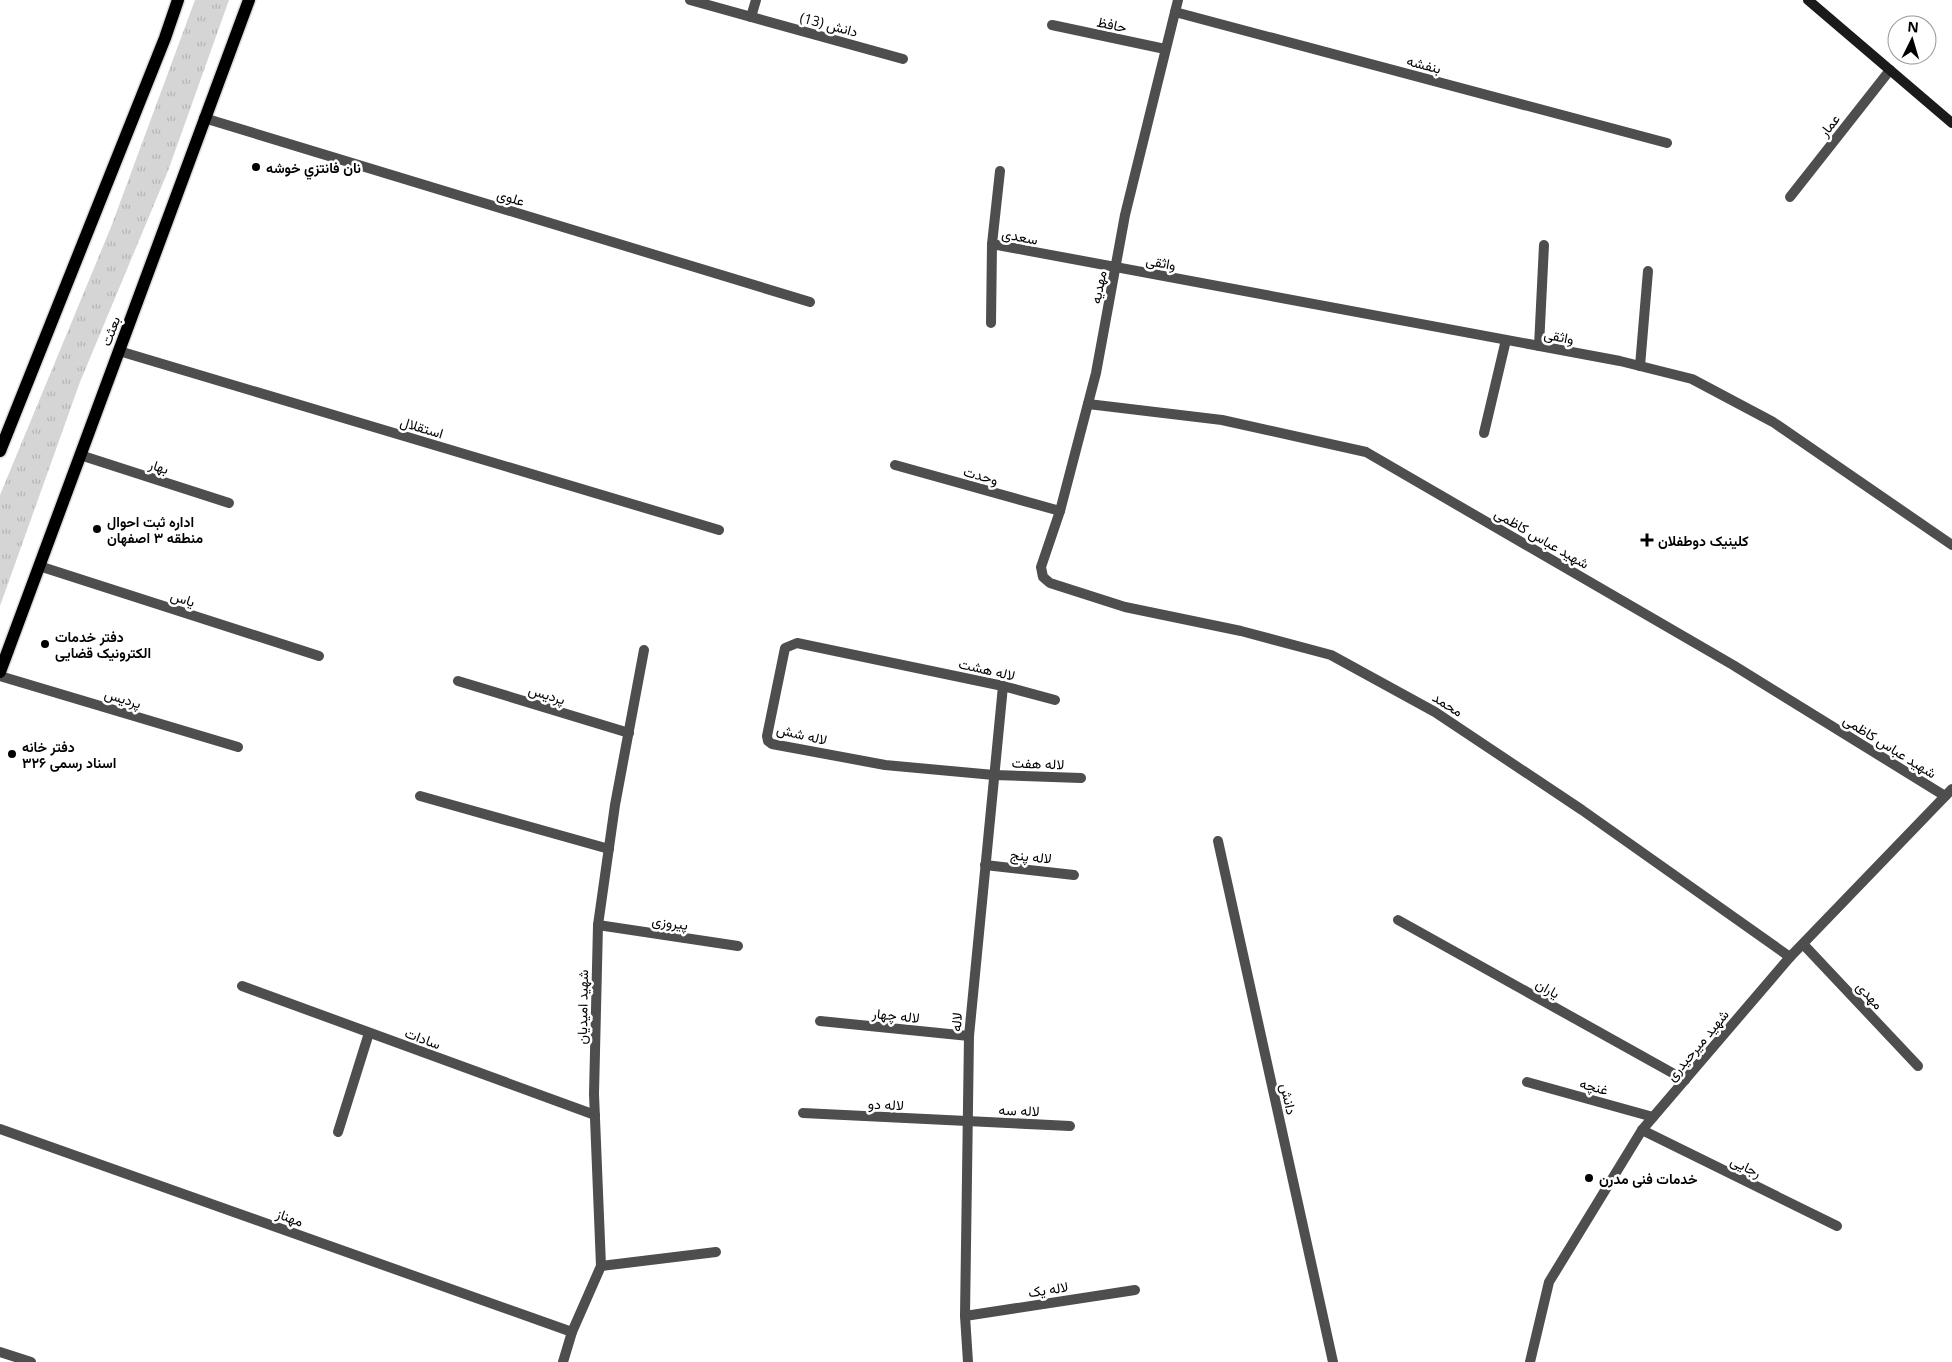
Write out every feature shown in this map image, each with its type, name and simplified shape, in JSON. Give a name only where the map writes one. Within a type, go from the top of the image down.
[{"type":"main road","points":[[0,451],[165,38],[178,0]]},
{"type":"main road","name":"بعثت","points":[[0,674],[249,0]]},
{"type":"main road","points":[[1808,0],[1952,124]]},
{"type":"street","name":"دانش (13)","points":[[690,0],[903,59]]},
{"type":"street","points":[[752,17],[756,0]]},
{"type":"street","name":"مهدیه","points":[[1043,577],[1041,567],[1060,511],[1096,373],[1125,215],[1178,0]]},
{"type":"street","name":"بنفشه","points":[[1175,12],[1667,143]]},
{"type":"street","name":"حافظ","points":[[1052,25],[1165,49]]},
{"type":"street","name":"عمار","points":[[1790,197],[1890,70]]},
{"type":"street","name":"علوی","points":[[204,118],[810,302]]},
{"type":"street","name":"سعدی","points":[[1000,171],[992,244],[1116,268]]},
{"type":"street","points":[[991,323],[992,244]]},
{"type":"street","points":[[1539,346],[1544,245]]},
{"type":"street","name":"واثقی","points":[[1116,268],[1539,346],[1640,366],[1692,379],[1773,422],[1952,545]]},
{"type":"street","points":[[1640,366],[1648,270]]},
{"type":"street","points":[[1484,433],[1506,340]]},
{"type":"street","name":"استقلال","points":[[118,351],[718,530]]},
{"type":"street","name":"شهید عباس کاظمی","points":[[1088,404],[1222,420],[1366,452],[1949,793]]},
{"type":"street","name":"بهار","points":[[80,455],[229,503]]},
{"type":"street","name":"وحدت","points":[[895,464],[1060,511]]},
{"type":"street","name":"یاس","points":[[39,566],[319,656]]},
{"type":"street","name":"محمد","points":[[1043,577],[1050,584],[1125,607],[1241,632],[1331,655],[1435,712],[1582,810],[1790,957]]},
{"type":"street","name":"لاله شش","points":[[913,666],[797,643],[785,648],[767,736],[768,741],[772,744],[884,764],[994,775]]},
{"type":"street","name":"شهید امیدیان","points":[[562,1362],[572,1332],[601,1266],[594,1094],[598,925],[615,805],[644,650]]},
{"type":"street","name":"لاله هشت","points":[[913,666],[1003,686],[1054,700]]},
{"type":"street","name":"پردیس","points":[[0,674],[238,747]]},
{"type":"street","name":"پردیس","points":[[458,681],[629,733]]},
{"type":"street","name":"لاله","points":[[968,1362],[965,1316],[969,1036],[1003,686]]},
{"type":"street","name":"لاله هفت","points":[[994,775],[1081,778]]},
{"type":"street","name":"شهید میرحیدری","points":[[1530,1362],[1549,1282],[1642,1130],[1790,957],[1949,793]]},
{"type":"street","points":[[420,796],[609,849]]},
{"type":"street","name":"دانش","points":[[1218,841],[1333,1362]]},
{"type":"street","name":"لاله پنج","points":[[985,865],[1074,875]]},
{"type":"street","name":"یاران","points":[[1398,920],[1685,1080]]},
{"type":"street","name":"پیروزی","points":[[598,925],[738,946]]},
{"type":"street","name":"مهدی","points":[[1803,944],[1918,1066]]},
{"type":"street","name":"سادات","points":[[242,986],[595,1115]]},
{"type":"street","name":"لاله چهار","points":[[820,1021],[969,1036]]},
{"type":"street","points":[[338,1132],[369,1033]]},
{"type":"street","name":"غنچه","points":[[1527,1082],[1653,1117]]},
{"type":"street","name":"لاله دو","points":[[803,1113],[967,1122]]},
{"type":"street","name":"لاله سه","points":[[967,1122],[1070,1126]]},
{"type":"street","name":"مهناز","points":[[0,1129],[572,1332]]},
{"type":"street","name":"رجایی","points":[[1642,1130],[1837,1226]]},
{"type":"street","points":[[601,1266],[716,1252]]},
{"type":"street","name":"لاله یک","points":[[965,1316],[1135,1290]]},
{"type":"street","points":[[0,1352],[31,1362]]},
{"type":"green space","points":[[195,0],[229,0],[168,171],[80,382],[0,606],[0,495],[111,227]]},
{"type":"place","name":"نان فانتزي خوشه","points":[[256,167]]},
{"type":"place","name":"اداره ثبت احوال منطقه ۳ اصفهان","points":[[97,529]]},
{"type":"place","name":"کلینیک دوطفلان","points":[[1647,540]]},
{"type":"place","name":"دفتر خدمات الکترونیک قضایی","points":[[45,644]]},
{"type":"place","name":"دفتر خانه اسناد رسمی ۳۲۶","points":[[12,754]]},
{"type":"place","name":"خدمات فنی مدرن","points":[[1589,1178]]}]
